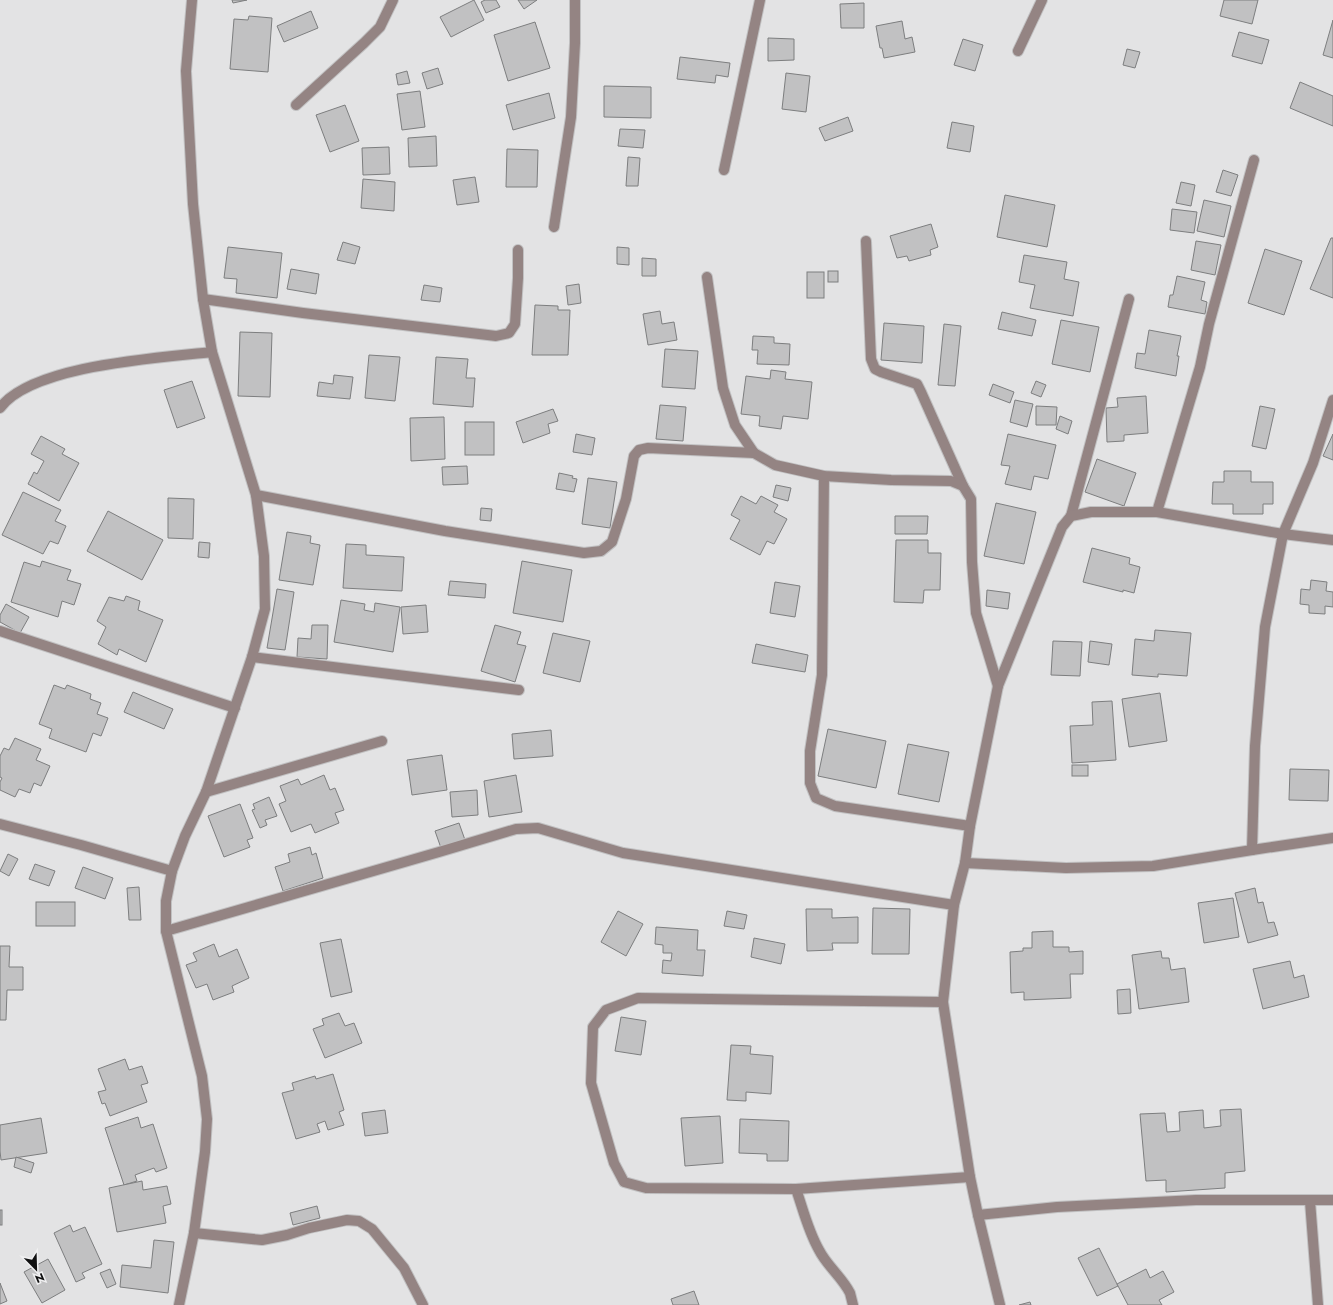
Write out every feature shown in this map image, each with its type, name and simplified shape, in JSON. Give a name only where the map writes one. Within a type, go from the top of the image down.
[{"type":"street","points":[[179,1305],[194,1233],[205,1152],[207,1119],[202,1076],[166,931],[166,901],[172,871],[185,836],[206,792],[252,657],[265,609],[264,556],[256,495],[212,352],[203,299],[193,204],[186,71],[192,0]]},
{"type":"street","points":[[296,105],[380,27],[393,0]]},
{"type":"street","points":[[554,227],[571,117],[575,43],[575,0]]},
{"type":"street","points":[[724,170],[760,0]]},
{"type":"street","points":[[1018,52],[1042,0]]},
{"type":"street","points":[[1157,512],[1200,367],[1209,324],[1254,160]]},
{"type":"street","points":[[866,241],[871,359],[875,369],[880,372],[916,384],[970,499],[972,562],[976,614],[998,686]]},
{"type":"street","points":[[203,299],[303,313],[496,336],[509,333],[515,324],[518,250]]},
{"type":"street","points":[[707,277],[723,388],[735,426],[754,453],[775,465],[824,476],[951,482],[963,486]]},
{"type":"street","points":[[1000,1305],[970,1177],[943,1002],[954,905],[965,863],[970,826],[998,686],[1062,527],[1072,516],[1130,299]]},
{"type":"street","points":[[0,408],[6,399],[39,381],[98,365],[212,352]]},
{"type":"street","points":[[1252,850],[1255,746],[1265,627],[1283,534],[1313,463],[1333,400]]},
{"type":"street","points":[[256,495],[445,531],[584,553],[601,551],[612,542],[626,499],[634,456],[639,450],[648,448],[754,453]]},
{"type":"street","points":[[824,476],[822,675],[810,751],[810,784],[816,798],[835,806],[970,826]]},
{"type":"street","points":[[1072,516],[1091,512],[1157,512],[1283,534],[1333,540]]},
{"type":"street","points":[[0,631],[235,708]]},
{"type":"street","points":[[252,657],[519,690]]},
{"type":"street","points":[[206,792],[382,741]]},
{"type":"street","points":[[0,824],[172,871]]},
{"type":"street","points":[[166,931],[516,829],[538,828],[623,853],[954,905]]},
{"type":"street","points":[[965,863],[1066,868],[1153,866],[1333,838]]},
{"type":"street","points":[[943,1002],[638,998],[606,1010],[593,1027],[591,1083],[614,1163],[624,1182],[646,1188],[796,1189],[970,1177]]},
{"type":"street","points":[[796,1189],[818,1250],[849,1292],[853,1305]]},
{"type":"street","points":[[978,1215],[1057,1207],[1196,1200],[1333,1200]]},
{"type":"street","points":[[1310,1201],[1318,1305]]},
{"type":"street","points":[[194,1233],[262,1240],[348,1220],[359,1221],[372,1229],[404,1268],[422,1305]]},
{"type":"building","points":[[232,0],[247,0],[233,3]]},
{"type":"building","points":[[474,0],[484,20],[451,37],[440,17]]},
{"type":"building","points":[[485,0],[496,0],[500,7],[486,13],[481,2]]},
{"type":"building","points":[[518,0],[537,0],[524,9]]},
{"type":"building","points":[[1224,0],[1258,0],[1252,24],[1220,16]]},
{"type":"building","points":[[864,3],[864,28],[841,28],[840,4]]},
{"type":"building","points":[[311,11],[318,28],[284,42],[277,26]]},
{"type":"building","points":[[249,16],[272,18],[268,72],[230,69],[234,19],[248,20]]},
{"type":"building","points":[[1333,20],[1333,58],[1323,55]]},
{"type":"building","points":[[902,21],[905,39],[912,37],[915,52],[884,58],[882,48],[880,48],[876,26]]},
{"type":"building","points":[[535,22],[550,68],[508,81],[494,35]]},
{"type":"building","points":[[1239,32],[1269,40],[1262,64],[1232,56]]},
{"type":"building","points":[[768,38],[794,39],[794,60],[768,61]]},
{"type":"building","points":[[963,39],[983,45],[975,71],[954,65]]},
{"type":"building","points":[[1127,49],[1140,52],[1135,68],[1123,65]]},
{"type":"building","points":[[680,57],[730,63],[728,77],[716,75],[715,83],[677,79]]},
{"type":"building","points":[[438,68],[443,84],[427,89],[422,73]]},
{"type":"building","points":[[407,71],[410,83],[398,85],[396,74]]},
{"type":"building","points":[[786,73],[810,76],[806,112],[782,109]]},
{"type":"building","points":[[1300,82],[1333,96],[1333,126],[1290,108]]},
{"type":"building","points":[[604,86],[651,87],[651,118],[604,117]]},
{"type":"building","points":[[420,91],[425,127],[402,130],[397,94]]},
{"type":"building","points":[[549,93],[555,118],[513,130],[506,105]]},
{"type":"building","points":[[345,105],[359,141],[330,152],[316,115]]},
{"type":"building","points":[[848,117],[853,131],[825,141],[819,128]]},
{"type":"building","points":[[952,122],[974,126],[970,152],[947,148]]},
{"type":"building","points":[[620,129],[645,130],[643,148],[618,146]]},
{"type":"building","points":[[436,136],[437,166],[409,167],[408,138]]},
{"type":"building","points":[[389,147],[390,174],[363,175],[362,148]]},
{"type":"building","points":[[507,149],[538,150],[537,187],[506,187]]},
{"type":"building","points":[[628,157],[640,158],[638,186],[626,186]]},
{"type":"building","points":[[1223,170],[1238,175],[1231,196],[1216,192]]},
{"type":"building","points":[[475,177],[479,202],[457,205],[453,180]]},
{"type":"building","points":[[363,179],[395,182],[394,211],[361,208]]},
{"type":"building","points":[[1181,182],[1195,185],[1191,206],[1176,203]]},
{"type":"building","points":[[1005,195],[1055,205],[1047,247],[997,237]]},
{"type":"building","points":[[1204,200],[1231,206],[1224,237],[1197,231]]},
{"type":"building","points":[[1172,209],[1197,212],[1194,233],[1170,230]]},
{"type":"building","points":[[931,224],[938,247],[930,250],[931,255],[909,261],[907,256],[897,258],[890,236]]},
{"type":"building","points":[[1331,238],[1333,238],[1333,298],[1310,289]]},
{"type":"building","points":[[1196,241],[1221,245],[1215,275],[1191,270]]},
{"type":"building","points":[[343,242],[360,247],[355,264],[337,260]]},
{"type":"building","points":[[228,247],[282,253],[277,298],[236,293],[237,279],[224,278]]},
{"type":"building","points":[[617,247],[629,248],[629,265],[617,264]]},
{"type":"building","points":[[1265,249],[1302,261],[1284,315],[1248,303]]},
{"type":"building","points":[[1024,255],[1067,262],[1064,279],[1079,282],[1073,316],[1030,308],[1035,285],[1019,282]]},
{"type":"building","points":[[642,258],[656,259],[656,276],[642,276]]},
{"type":"building","points":[[291,269],[319,274],[316,294],[287,289]]},
{"type":"building","points":[[828,271],[838,271],[838,282],[828,282]]},
{"type":"building","points":[[807,272],[824,272],[824,298],[807,298]]},
{"type":"building","points":[[1177,276],[1205,282],[1201,300],[1207,302],[1205,314],[1168,307],[1170,295],[1173,295]]},
{"type":"building","points":[[579,284],[581,303],[568,305],[566,286]]},
{"type":"building","points":[[424,285],[442,288],[440,302],[421,300]]},
{"type":"building","points":[[535,305],[558,306],[558,310],[570,310],[568,355],[532,355]]},
{"type":"building","points":[[660,311],[662,324],[674,322],[677,340],[648,345],[643,314]]},
{"type":"building","points":[[1002,312],[1036,320],[1032,336],[998,329]]},
{"type":"building","points":[[1061,320],[1099,327],[1090,372],[1052,364]]},
{"type":"building","points":[[884,323],[924,326],[922,363],[881,360]]},
{"type":"building","points":[[944,324],[961,326],[955,386],[938,385]]},
{"type":"building","points":[[1149,330],[1181,336],[1177,356],[1179,356],[1176,376],[1135,368],[1137,353],[1145,354]]},
{"type":"building","points":[[240,332],[272,333],[270,397],[238,396]]},
{"type":"building","points":[[753,336],[774,337],[774,343],[790,344],[789,365],[757,364],[758,350],[752,350]]},
{"type":"building","points":[[665,349],[698,351],[695,389],[662,387]]},
{"type":"building","points":[[369,355],[400,357],[395,401],[365,398]]},
{"type":"building","points":[[436,357],[468,359],[466,378],[475,378],[473,407],[433,404]]},
{"type":"building","points":[[771,370],[786,372],[785,379],[812,382],[808,419],[783,416],[781,429],[759,426],[760,416],[741,414],[746,376],[770,379]]},
{"type":"building","points":[[334,375],[353,377],[350,399],[317,396],[319,382],[333,384]]},
{"type":"building","points":[[192,381],[205,418],[177,428],[164,390]]},
{"type":"building","points":[[1036,381],[1046,385],[1041,397],[1031,393]]},
{"type":"building","points":[[993,384],[1014,392],[1010,403],[989,395]]},
{"type":"building","points":[[1146,396],[1148,433],[1124,435],[1124,441],[1107,442],[1106,408],[1118,407],[1117,398]]},
{"type":"building","points":[[1015,400],[1033,404],[1027,427],[1010,422]]},
{"type":"building","points":[[660,405],[686,407],[683,441],[656,439]]},
{"type":"building","points":[[1036,406],[1057,407],[1056,425],[1036,425]]},
{"type":"building","points":[[1260,406],[1275,409],[1266,449],[1252,446]]},
{"type":"building","points":[[553,409],[558,421],[548,424],[550,433],[523,443],[516,422]]},
{"type":"building","points":[[1060,416],[1072,421],[1068,434],[1056,429]]},
{"type":"building","points":[[444,417],[445,459],[411,461],[410,418]]},
{"type":"building","points":[[465,422],[494,422],[494,455],[465,455]]},
{"type":"building","points":[[576,434],[595,438],[592,455],[573,452]]},
{"type":"building","points":[[1008,434],[1056,445],[1048,479],[1034,476],[1031,490],[1005,484],[1010,466],[1001,465]]},
{"type":"building","points":[[1333,434],[1333,460],[1323,456]]},
{"type":"building","points":[[41,436],[65,449],[62,454],[79,463],[59,501],[28,484],[34,472],[37,474],[44,461],[31,454]]},
{"type":"building","points":[[1097,459],[1136,473],[1124,506],[1085,492]]},
{"type":"building","points":[[467,466],[468,484],[443,485],[442,467]]},
{"type":"building","points":[[1224,471],[1251,471],[1251,482],[1273,482],[1273,504],[1263,504],[1263,514],[1233,514],[1233,504],[1212,504],[1213,482],[1224,482]]},
{"type":"building","points":[[559,473],[573,476],[572,478],[577,479],[574,492],[556,489]]},
{"type":"building","points":[[588,478],[617,482],[610,528],[582,524]]},
{"type":"building","points":[[776,485],[791,488],[788,501],[773,497]]},
{"type":"building","points":[[23,492],[61,510],[55,521],[66,526],[58,544],[50,541],[43,554],[2,535]]},
{"type":"building","points":[[741,496],[756,504],[761,496],[778,505],[774,512],[787,519],[774,544],[767,541],[760,555],[730,539],[740,520],[731,515]]},
{"type":"building","points":[[168,498],[194,499],[193,539],[168,538]]},
{"type":"building","points":[[996,503],[1036,512],[1024,564],[984,556]]},
{"type":"building","points":[[481,508],[492,509],[491,521],[480,520]]},
{"type":"building","points":[[108,511],[163,540],[142,580],[87,551]]},
{"type":"building","points":[[895,516],[928,516],[927,534],[895,534]]},
{"type":"building","points":[[287,532],[311,536],[310,543],[320,545],[313,585],[279,580]]},
{"type":"building","points":[[896,540],[928,540],[928,553],[941,553],[940,590],[924,590],[923,603],[894,602]]},
{"type":"building","points":[[199,542],[210,543],[209,558],[198,557]]},
{"type":"building","points":[[346,544],[366,545],[366,555],[404,557],[402,591],[343,588]]},
{"type":"building","points":[[1092,548],[1130,558],[1129,564],[1140,567],[1134,593],[1123,590],[1123,592],[1083,582]]},
{"type":"building","points":[[42,561],[71,570],[67,580],[81,584],[74,605],[62,601],[58,617],[11,602],[24,562],[40,567]]},
{"type":"building","points":[[522,561],[572,570],[563,622],[513,613]]},
{"type":"building","points":[[1311,580],[1327,582],[1326,591],[1333,592],[1333,607],[1325,606],[1325,614],[1309,613],[1309,605],[1300,604],[1301,589],[1310,590]]},
{"type":"building","points":[[450,581],[486,584],[485,598],[448,595]]},
{"type":"building","points":[[775,582],[800,586],[795,617],[770,613]]},
{"type":"building","points":[[277,589],[294,592],[285,650],[267,648]]},
{"type":"building","points":[[987,590],[1010,593],[1008,609],[986,606]]},
{"type":"building","points":[[126,596],[140,601],[138,610],[163,620],[146,662],[119,649],[117,655],[98,644],[106,627],[97,621],[109,597],[124,601]]},
{"type":"building","points":[[341,600],[365,604],[364,610],[374,612],[375,603],[400,607],[393,652],[334,642]]},
{"type":"building","points":[[6,604],[29,617],[20,633],[0,622],[0,615]]},
{"type":"building","points":[[426,605],[428,632],[403,634],[401,607]]},
{"type":"building","points":[[312,625],[328,625],[327,659],[297,657],[298,638],[311,639]]},
{"type":"building","points":[[495,625],[521,632],[517,644],[526,646],[515,682],[481,671]]},
{"type":"building","points":[[1155,630],[1191,633],[1187,676],[1158,674],[1158,677],[1132,675],[1135,639],[1154,641]]},
{"type":"building","points":[[553,633],[590,641],[580,682],[543,673]]},
{"type":"building","points":[[1053,641],[1082,642],[1080,676],[1051,675]]},
{"type":"building","points":[[1090,641],[1112,644],[1109,665],[1088,662]]},
{"type":"building","points":[[756,644],[808,655],[805,672],[752,663]]},
{"type":"building","points":[[54,685],[65,689],[67,685],[91,694],[90,699],[101,703],[97,714],[108,718],[101,736],[93,733],[86,752],[49,738],[52,729],[39,724]]},
{"type":"building","points":[[133,692],[173,709],[164,729],[124,712]]},
{"type":"building","points":[[1160,693],[1167,741],[1129,747],[1122,699]]},
{"type":"building","points":[[1112,701],[1116,760],[1072,763],[1070,726],[1093,725],[1092,702]]},
{"type":"building","points":[[828,729],[886,741],[876,788],[818,776]]},
{"type":"building","points":[[551,730],[553,756],[514,759],[512,734]]},
{"type":"building","points":[[15,738],[41,749],[36,760],[50,766],[41,786],[34,783],[30,793],[19,789],[15,797],[0,790],[0,782],[2,778],[0,777],[0,756],[4,748],[9,750]]},
{"type":"building","points":[[908,744],[949,752],[939,802],[898,794]]},
{"type":"building","points":[[442,755],[447,790],[412,795],[407,760]]},
{"type":"building","points":[[1072,765],[1088,765],[1088,776],[1072,776]]},
{"type":"building","points":[[1290,769],[1329,770],[1328,801],[1289,800]]},
{"type":"building","points":[[324,775],[330,790],[335,788],[344,810],[335,813],[339,823],[315,833],[311,824],[291,832],[279,804],[286,801],[280,786],[298,779],[301,785]]},
{"type":"building","points":[[516,775],[522,812],[489,817],[484,781]]},
{"type":"building","points":[[477,790],[478,815],[452,817],[450,792]]},
{"type":"building","points":[[269,797],[277,816],[265,820],[267,825],[260,828],[252,810],[255,809],[253,804]]},
{"type":"building","points":[[240,804],[253,838],[247,840],[250,847],[224,857],[208,816]]},
{"type":"building","points":[[459,823],[465,840],[441,848],[435,831]]},
{"type":"building","points":[[310,847],[312,855],[316,853],[323,878],[283,891],[275,867],[290,862],[288,854]]},
{"type":"building","points":[[8,854],[18,859],[9,876],[0,871]]},
{"type":"building","points":[[35,864],[55,871],[49,886],[29,879]]},
{"type":"building","points":[[83,867],[113,878],[105,899],[75,888]]},
{"type":"building","points":[[139,887],[141,920],[129,920],[127,888]]},
{"type":"building","points":[[1255,888],[1258,903],[1263,902],[1268,923],[1274,922],[1278,935],[1248,943],[1235,893]]},
{"type":"building","points":[[1233,898],[1239,937],[1204,943],[1198,903]]},
{"type":"building","points":[[36,902],[75,902],[75,926],[36,926]]},
{"type":"building","points":[[873,908],[910,909],[909,954],[872,954]]},
{"type":"building","points":[[806,909],[832,909],[832,918],[858,917],[858,943],[832,943],[833,950],[807,951]]},
{"type":"building","points":[[618,911],[643,924],[626,956],[601,942]]},
{"type":"building","points":[[727,911],[747,915],[744,929],[724,926]]},
{"type":"building","points":[[656,927],[698,930],[697,950],[705,950],[703,976],[662,973],[663,960],[671,961],[672,953],[663,953],[663,945],[655,944]]},
{"type":"building","points":[[1053,931],[1053,947],[1069,947],[1069,952],[1083,951],[1083,974],[1070,974],[1071,998],[1024,1000],[1024,992],[1011,993],[1010,952],[1023,951],[1023,948],[1032,948],[1032,932]]},
{"type":"building","points":[[754,938],[785,944],[781,964],[751,957]]},
{"type":"building","points":[[341,939],[352,992],[331,997],[320,943]]},
{"type":"building","points":[[214,944],[219,957],[237,949],[249,978],[232,986],[234,992],[213,1000],[207,984],[196,988],[186,965],[197,961],[193,953]]},
{"type":"building","points":[[0,946],[10,946],[9,967],[23,967],[23,990],[7,990],[6,1020],[0,1020]]},
{"type":"building","points":[[1161,951],[1162,958],[1169,958],[1171,970],[1185,968],[1189,1002],[1139,1009],[1132,955]]},
{"type":"building","points":[[1290,961],[1294,978],[1304,975],[1309,997],[1263,1009],[1253,969]]},
{"type":"building","points":[[1130,989],[1131,1013],[1118,1014],[1117,990]]},
{"type":"building","points":[[339,1013],[345,1026],[354,1023],[362,1043],[325,1058],[313,1029],[324,1025],[322,1019]]},
{"type":"building","points":[[621,1017],[646,1021],[641,1055],[615,1051]]},
{"type":"building","points":[[731,1045],[751,1046],[750,1054],[773,1056],[771,1094],[746,1092],[746,1101],[727,1100]]},
{"type":"building","points":[[125,1059],[129,1070],[142,1066],[148,1083],[141,1085],[147,1102],[110,1116],[105,1103],[102,1104],[98,1092],[106,1090],[98,1069]]},
{"type":"building","points":[[333,1074],[344,1110],[339,1112],[344,1125],[328,1130],[325,1121],[317,1124],[320,1132],[296,1139],[282,1093],[294,1090],[292,1083],[315,1076],[316,1079]]},
{"type":"building","points":[[1241,1109],[1245,1171],[1225,1173],[1225,1188],[1166,1192],[1166,1180],[1146,1181],[1140,1114],[1165,1113],[1167,1132],[1180,1131],[1179,1112],[1203,1110],[1204,1128],[1221,1126],[1220,1110]]},
{"type":"building","points":[[385,1110],[388,1133],[365,1136],[362,1113]]},
{"type":"building","points":[[720,1116],[723,1163],[685,1166],[681,1118]]},
{"type":"building","points":[[138,1117],[141,1128],[153,1124],[167,1168],[156,1172],[154,1168],[135,1175],[137,1181],[124,1185],[105,1128]]},
{"type":"building","points":[[41,1118],[47,1153],[1,1160],[0,1125]]},
{"type":"building","points":[[740,1119],[789,1121],[788,1161],[767,1161],[767,1154],[739,1153]]},
{"type":"building","points":[[16,1157],[34,1163],[31,1173],[14,1167]]},
{"type":"building","points":[[142,1181],[143,1190],[167,1186],[171,1204],[163,1206],[166,1223],[117,1232],[109,1188]]},
{"type":"building","points":[[317,1206],[320,1218],[293,1225],[290,1213]]},
{"type":"building","points":[[0,1210],[2,1210],[2,1225],[0,1225]]},
{"type":"building","points":[[70,1225],[73,1232],[85,1227],[102,1264],[82,1273],[85,1278],[76,1282],[54,1233]]},
{"type":"building","points":[[154,1240],[174,1242],[168,1293],[120,1287],[122,1265],[151,1268]]},
{"type":"building","points":[[1099,1248],[1118,1286],[1097,1296],[1078,1258]]},
{"type":"building","points":[[48,1259],[65,1290],[42,1303],[24,1272]]},
{"type":"building","points":[[110,1269],[116,1284],[107,1288],[100,1273]]},
{"type":"building","points":[[1146,1269],[1150,1278],[1163,1271],[1174,1292],[1159,1300],[1162,1305],[1128,1305],[1117,1284]]},
{"type":"building","points":[[0,1283],[7,1301],[0,1304]]},
{"type":"building","points":[[694,1291],[699,1305],[673,1305],[671,1299]]},
{"type":"building","points":[[1030,1302],[1031,1305],[1019,1305]]}]
